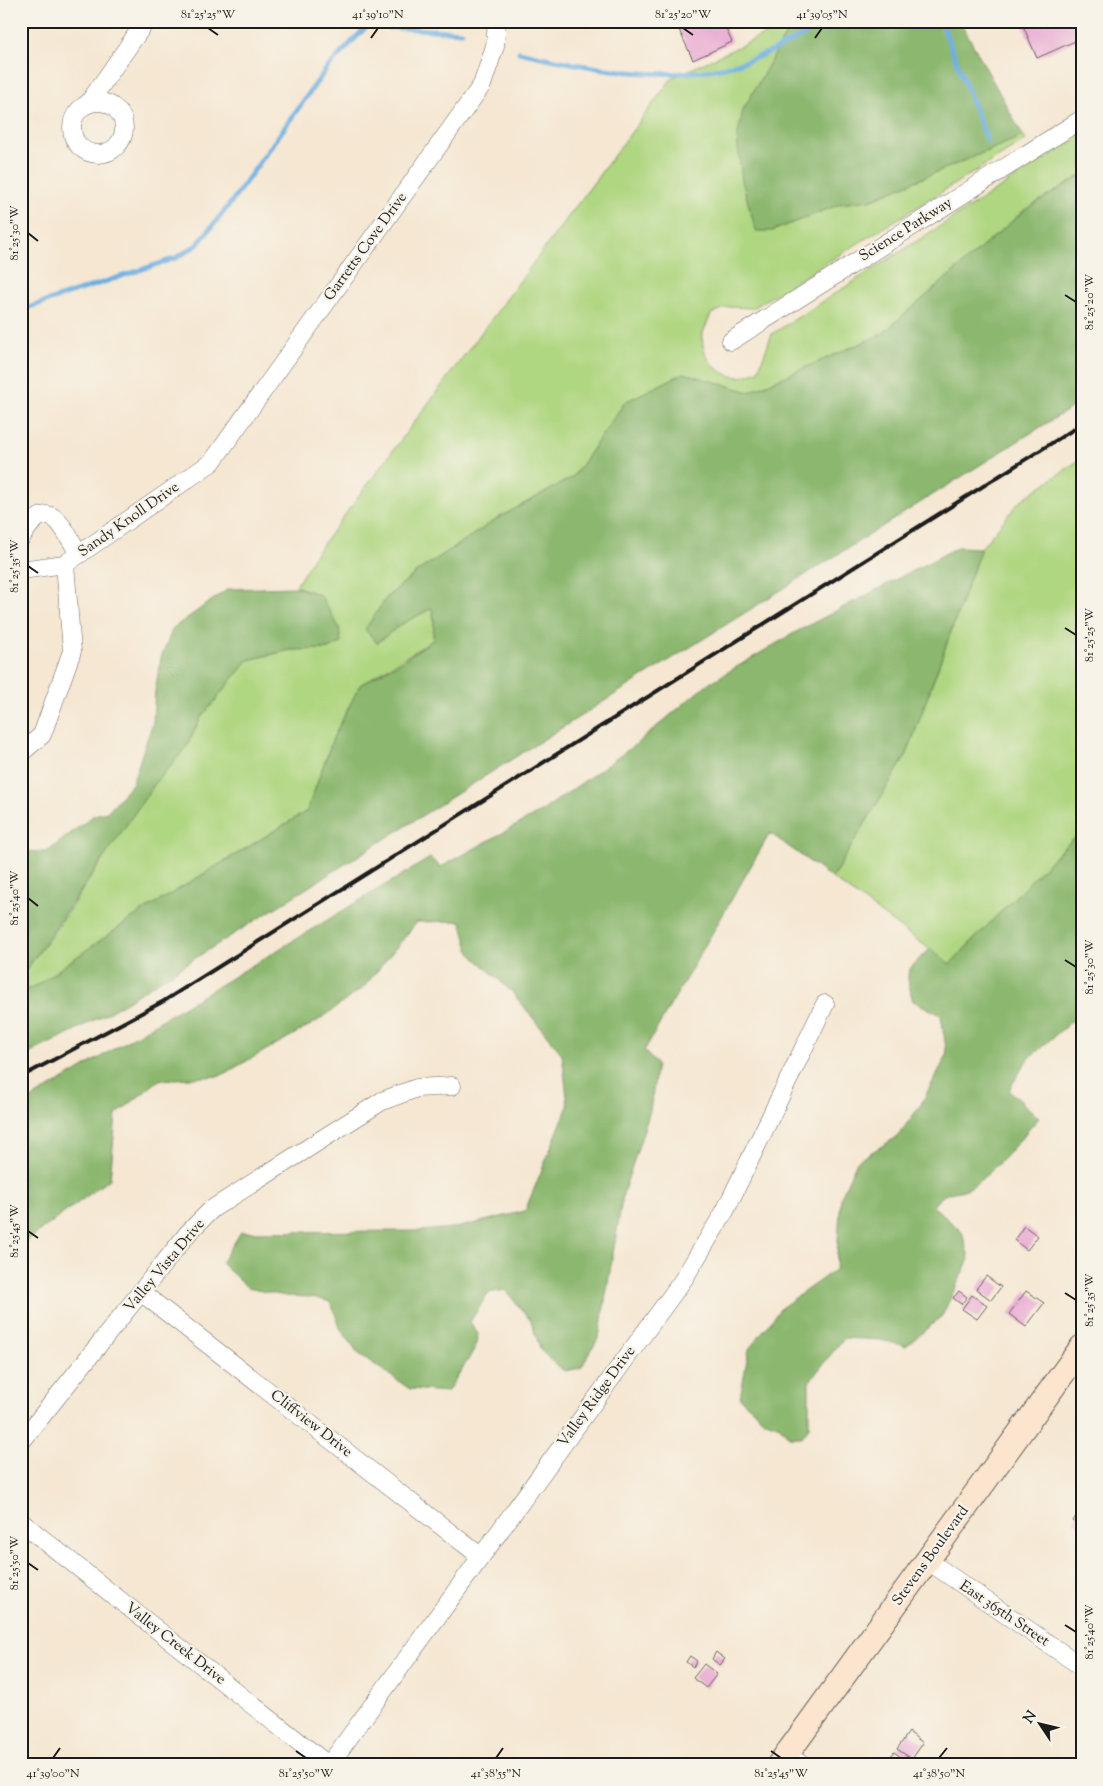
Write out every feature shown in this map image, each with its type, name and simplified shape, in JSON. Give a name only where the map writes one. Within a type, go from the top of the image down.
[{"type":"street","points":[[88,104],[146,21]]},
{"type":"street","name":"Garretts Cove Drive","points":[[212,462],[482,85],[495,46],[497,21]]},
{"type":"street","name":"Science Parkway","points":[[731,341],[1082,119]]},
{"type":"street","name":"Sandy Knoll Drive","points":[[21,753],[42,735],[72,651],[72,559],[212,462]]},
{"type":"street","points":[[21,538],[32,521],[40,516],[49,515],[58,518],[72,559],[21,569]]},
{"type":"street","name":"Valley Ridge Drive","points":[[329,1765],[683,1280],[725,1211],[825,1004]]},
{"type":"street","name":"Valley Vista Drive","points":[[21,1442],[142,1293],[188,1233],[212,1210],[382,1101],[418,1088],[452,1086]]},
{"type":"street","name":"Cliffview Drive","points":[[142,1293],[480,1556]]},
{"type":"street","name":"Stevens Boulevard","points":[[789,1761],[927,1560],[1082,1347]]},
{"type":"street","name":"Valley Creek Drive","points":[[21,1522],[329,1765]]},
{"type":"street","name":"East 365th Street","points":[[927,1560],[1082,1667]]},
{"type":"green space","points":[[793,21],[960,21],[1023,136],[870,200],[840,204],[772,231],[756,231],[742,181],[737,138],[743,110],[785,36],[787,24]]},
{"type":"green space","points":[[787,24],[785,36],[743,110],[772,231],[840,204],[870,200],[1023,136],[1026,140],[753,308],[727,307],[711,314],[703,333],[702,341],[711,363],[724,373],[739,377],[758,371],[772,334],[1082,135],[1082,175],[1026,209],[882,334],[749,392],[684,373],[625,402],[573,477],[500,517],[418,571],[387,597],[377,643],[400,625],[432,608],[434,619],[433,640],[360,685],[334,736],[307,811],[138,914],[34,987],[21,991],[21,977],[66,915],[154,785],[187,746],[200,719],[248,660],[290,650],[328,649],[328,609],[320,595],[296,586],[314,556],[672,78]]},
{"type":"green space","points":[[1082,175],[1082,401],[108,1013],[21,1058],[21,991],[34,987],[138,914],[307,811],[334,736],[360,685],[402,661],[433,640],[434,619],[432,608],[400,625],[377,643],[365,629],[387,597],[418,571],[500,517],[573,477],[625,402],[684,373],[749,392],[882,334],[1026,209]]},
{"type":"green space","points":[[1082,458],[1082,832],[1062,849],[950,964],[832,878],[907,754],[981,548],[1020,501]]},
{"type":"green space","points":[[958,547],[981,548],[907,754],[832,878],[770,833],[644,1051],[657,1064],[650,1111],[623,1194],[599,1337],[581,1368],[564,1371],[541,1351],[531,1321],[505,1290],[488,1293],[470,1322],[478,1334],[475,1349],[447,1392],[410,1389],[358,1353],[340,1328],[331,1302],[312,1297],[285,1296],[248,1288],[221,1263],[241,1232],[421,1231],[460,1227],[525,1211],[568,1106],[562,1054],[512,992],[470,953],[461,921],[417,922],[364,987],[316,1022],[220,1076],[159,1080],[116,1115],[110,1179],[21,1245],[21,1105],[430,858],[441,867],[542,811],[635,745],[706,685],[796,632]]},
{"type":"green space","points":[[296,587],[320,595],[339,627],[341,643],[328,649],[290,650],[248,660],[200,719],[187,746],[154,785],[21,977],[21,851],[47,852],[94,815],[107,812],[132,784],[153,722],[155,691],[161,658],[173,628],[228,589]]},
{"type":"green space","points":[[1082,832],[1082,1002],[1074,1019],[1027,1060],[1009,1090],[1039,1118],[1000,1162],[983,1178],[968,1188],[948,1193],[933,1206],[962,1232],[969,1259],[942,1316],[906,1346],[881,1340],[844,1338],[809,1382],[809,1427],[802,1437],[789,1437],[780,1426],[764,1420],[740,1398],[749,1349],[781,1308],[836,1269],[841,1197],[857,1161],[897,1137],[920,1106],[947,1055],[941,1015],[913,1001],[908,982],[909,971],[930,949],[950,964],[1062,849]]},
{"type":"building","points":[[675,21],[722,21],[732,42],[693,60]]},
{"type":"building","points":[[1021,21],[1080,21],[1082,38],[1037,58]]},
{"type":"building","points":[[1024,1226],[1038,1236],[1027,1250],[1014,1240]]},
{"type":"building","points":[[986,1276],[1001,1287],[991,1300],[976,1289]]},
{"type":"building","points":[[959,1291],[967,1297],[961,1304],[953,1298]]},
{"type":"building","points":[[1026,1291],[1044,1303],[1026,1327],[1009,1314]]},
{"type":"building","points":[[972,1295],[987,1306],[977,1319],[962,1309]]},
{"type":"building","points":[[1082,1507],[1082,1527],[1073,1521]]},
{"type":"building","points":[[716,1652],[725,1659],[720,1665],[712,1659]]},
{"type":"building","points":[[690,1656],[697,1661],[693,1667],[686,1662]]},
{"type":"building","points":[[704,1664],[717,1674],[706,1688],[693,1678]]},
{"type":"building","points":[[909,1732],[923,1743],[912,1759],[897,1749]]},
{"type":"building","points":[[894,1752],[909,1763],[908,1765],[885,1765]]},
{"type":"waterway","points":[[519,52],[578,65],[637,73],[697,72],[726,67],[755,58],[831,21]]},
{"type":"waterway","points":[[941,21],[987,140]]},
{"type":"waterway","points":[[21,310],[176,258],[197,245],[230,204],[327,68],[367,26],[462,32]]},
{"type":"railway","points":[[21,1077],[164,1001],[1082,424]]}]
